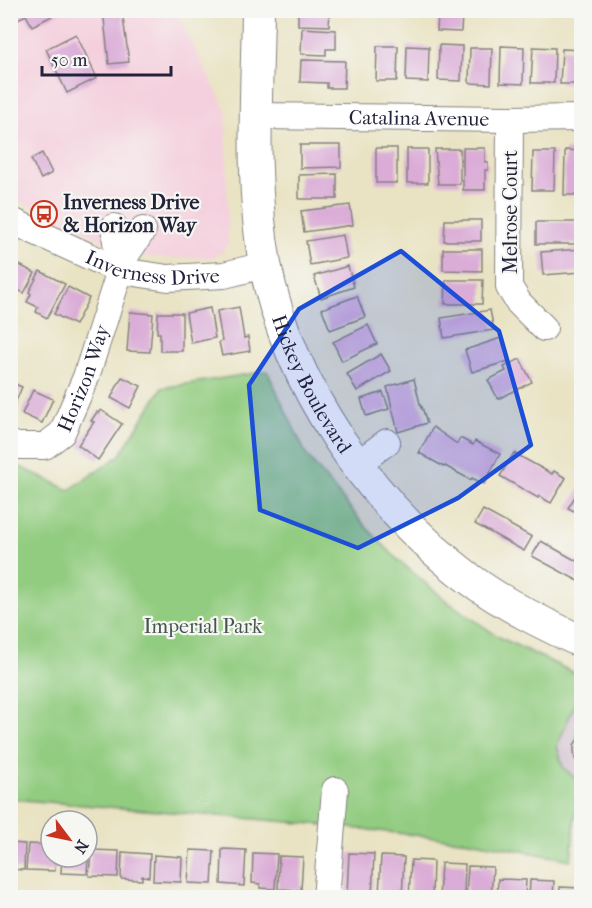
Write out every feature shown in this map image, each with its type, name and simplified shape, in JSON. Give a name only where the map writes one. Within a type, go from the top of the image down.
[{"type":"main road","name":"Hickey Boulevard","points":[[258,10],[256,165],[259,216],[266,265],[277,309],[311,392],[356,465],[412,530],[457,569],[509,605],[582,642]]},
{"type":"street","name":"Catalina Avenue","points":[[257,116],[582,118]]},
{"type":"street","name":"Melrose Court","points":[[510,119],[509,287],[519,303],[544,328]]},
{"type":"street","name":"Inverness Drive","points":[[10,220],[123,265],[168,278],[224,275],[266,265]]},
{"type":"street","points":[[114,226],[117,249],[123,265]]},
{"type":"street","name":"Horizon Way","points":[[10,443],[16,446],[45,446],[62,433],[86,377],[123,265],[143,230]]},
{"type":"street","points":[[356,465],[387,442]]},
{"type":"street","points":[[326,897],[335,790]]},
{"type":"highlighted area","points":[[401,251],[499,331],[531,445],[458,498],[358,548],[260,510],[249,385],[299,309]]},
{"type":"shaded area","points":[[11,11],[175,11],[226,110],[228,242],[222,252],[213,257],[142,256],[106,242],[11,197]]},
{"type":"shaded area","points":[[581,689],[581,782],[563,767],[557,746]]},
{"type":"green space","name":"Imperial Park","points":[[267,371],[307,456],[365,526],[397,559],[448,602],[499,637],[581,676],[581,689],[557,746],[563,767],[578,781],[571,860],[470,841],[314,824],[11,799],[10,462],[69,490],[119,456],[162,388]]},
{"type":"building","points":[[10,10],[64,10],[32,26],[26,15],[10,23]]},
{"type":"building","points":[[103,10],[122,10],[129,62],[109,64]]},
{"type":"building","points":[[298,10],[330,10],[329,26],[298,25]]},
{"type":"building","points":[[438,14],[462,15],[461,32],[437,31]]},
{"type":"building","points":[[302,28],[336,30],[336,49],[326,49],[326,55],[301,54]]},
{"type":"building","points":[[76,34],[97,78],[67,93],[46,49]]},
{"type":"building","points":[[439,45],[462,46],[461,81],[438,80]]},
{"type":"building","points":[[377,46],[398,46],[397,81],[376,81]]},
{"type":"building","points":[[407,46],[429,47],[428,82],[406,81]]},
{"type":"building","points":[[501,46],[524,47],[523,84],[500,83]]},
{"type":"building","points":[[533,47],[555,48],[554,83],[531,83]]},
{"type":"building","points":[[470,48],[492,48],[491,84],[469,83]]},
{"type":"building","points":[[562,49],[582,50],[582,84],[560,84]]},
{"type":"building","points":[[301,60],[345,61],[344,88],[327,88],[327,83],[300,82]]},
{"type":"building","points":[[300,145],[341,145],[341,167],[300,168]]},
{"type":"building","points":[[376,148],[397,148],[397,183],[376,183]]},
{"type":"building","points":[[463,148],[485,148],[485,162],[488,162],[488,170],[485,170],[485,190],[463,190]]},
{"type":"building","points":[[407,149],[428,149],[428,183],[407,183]]},
{"type":"building","points":[[435,149],[460,149],[460,184],[438,184]]},
{"type":"building","points":[[565,150],[582,151],[582,195],[564,195]]},
{"type":"building","points":[[533,152],[555,152],[554,190],[532,190]]},
{"type":"building","points":[[42,153],[52,173],[41,179],[31,159]]},
{"type":"building","points":[[337,174],[337,199],[299,199],[299,175]]},
{"type":"building","points":[[350,205],[353,225],[304,232],[301,211]]},
{"type":"building","points":[[445,220],[481,220],[481,241],[444,241]]},
{"type":"building","points":[[536,222],[582,222],[582,244],[536,244]]},
{"type":"building","points":[[343,235],[347,258],[310,265],[306,241]]},
{"type":"building","points":[[443,249],[482,249],[482,271],[443,270]]},
{"type":"building","points":[[582,249],[582,272],[543,275],[541,252]]},
{"type":"building","points":[[10,260],[35,273],[24,293],[10,286]]},
{"type":"building","points":[[348,266],[354,287],[321,298],[314,276]]},
{"type":"building","points":[[40,271],[65,284],[47,318],[36,312],[38,307],[27,302],[31,294],[29,292]]},
{"type":"building","points":[[446,280],[483,280],[482,304],[445,304]]},
{"type":"building","points":[[68,287],[89,298],[75,325],[54,314]]},
{"type":"building","points":[[357,296],[365,317],[330,330],[322,309]]},
{"type":"building","points":[[239,307],[244,338],[248,337],[250,351],[222,356],[217,311]]},
{"type":"building","points":[[210,308],[215,338],[191,343],[186,313]]},
{"type":"building","points":[[490,310],[494,330],[444,338],[441,318]]},
{"type":"building","points":[[130,312],[153,314],[150,352],[127,351]]},
{"type":"building","points":[[158,313],[182,313],[182,351],[160,351],[160,333],[157,333]]},
{"type":"building","points":[[368,325],[377,344],[342,361],[333,342]]},
{"type":"building","points":[[501,338],[509,361],[472,372],[465,350]]},
{"type":"building","points":[[381,354],[391,371],[357,391],[347,374]]},
{"type":"building","points":[[520,359],[532,382],[498,399],[488,380],[506,371],[504,367]]},
{"type":"building","points":[[122,377],[141,386],[130,408],[111,398]]},
{"type":"building","points":[[414,379],[427,423],[398,432],[387,387]]},
{"type":"building","points":[[10,382],[22,387],[13,408],[10,407]]},
{"type":"building","points":[[33,390],[53,399],[42,423],[22,414]]},
{"type":"building","points":[[383,392],[389,409],[366,416],[361,399]]},
{"type":"building","points":[[101,410],[122,424],[98,460],[78,445],[94,422],[91,421]]},
{"type":"building","points":[[433,427],[457,444],[460,438],[473,445],[475,441],[500,454],[484,484],[472,478],[471,480],[419,453]]},
{"type":"building","points":[[514,453],[552,474],[554,471],[566,478],[551,503],[500,476]]},
{"type":"building","points":[[582,485],[582,515],[568,508]]},
{"type":"building","points":[[483,510],[532,537],[524,551],[475,524]]},
{"type":"building","points":[[541,541],[582,564],[582,583],[532,556]]},
{"type":"building","points":[[582,733],[582,768],[575,759],[574,745]]},
{"type":"building","points":[[10,843],[25,844],[24,870],[10,869]]},
{"type":"building","points":[[28,844],[39,844],[39,869],[55,869],[55,871],[26,870]]},
{"type":"building","points":[[222,849],[246,850],[244,886],[221,884]]},
{"type":"building","points":[[99,850],[119,851],[118,877],[89,876],[90,869],[99,869]]},
{"type":"building","points":[[190,850],[214,851],[212,884],[188,883]]},
{"type":"building","points":[[122,852],[150,854],[149,877],[142,876],[142,880],[121,879]]},
{"type":"building","points":[[253,853],[277,854],[275,889],[260,888],[260,884],[252,883]]},
{"type":"building","points":[[349,853],[374,854],[372,895],[347,894]]},
{"type":"building","points":[[154,855],[182,857],[181,882],[153,881]]},
{"type":"building","points":[[279,856],[303,857],[301,890],[278,889]]},
{"type":"building","points":[[381,856],[404,857],[402,898],[385,898],[386,895],[379,895]]},
{"type":"building","points":[[411,860],[433,861],[432,898],[409,898]]},
{"type":"building","points":[[441,863],[465,864],[464,898],[439,898]]},
{"type":"building","points":[[468,866],[493,867],[491,898],[466,898]]},
{"type":"building","points":[[61,869],[87,869],[87,874],[61,873]]},
{"type":"building","points":[[498,879],[526,880],[525,898],[497,898]]},
{"type":"building","points":[[530,880],[554,881],[553,898],[529,898]]},
{"type":"building","points":[[560,887],[582,888],[582,898],[559,898]]},
{"type":"place","name":"Inverness Drive & Horizon Way","points":[[44,214]]}]
